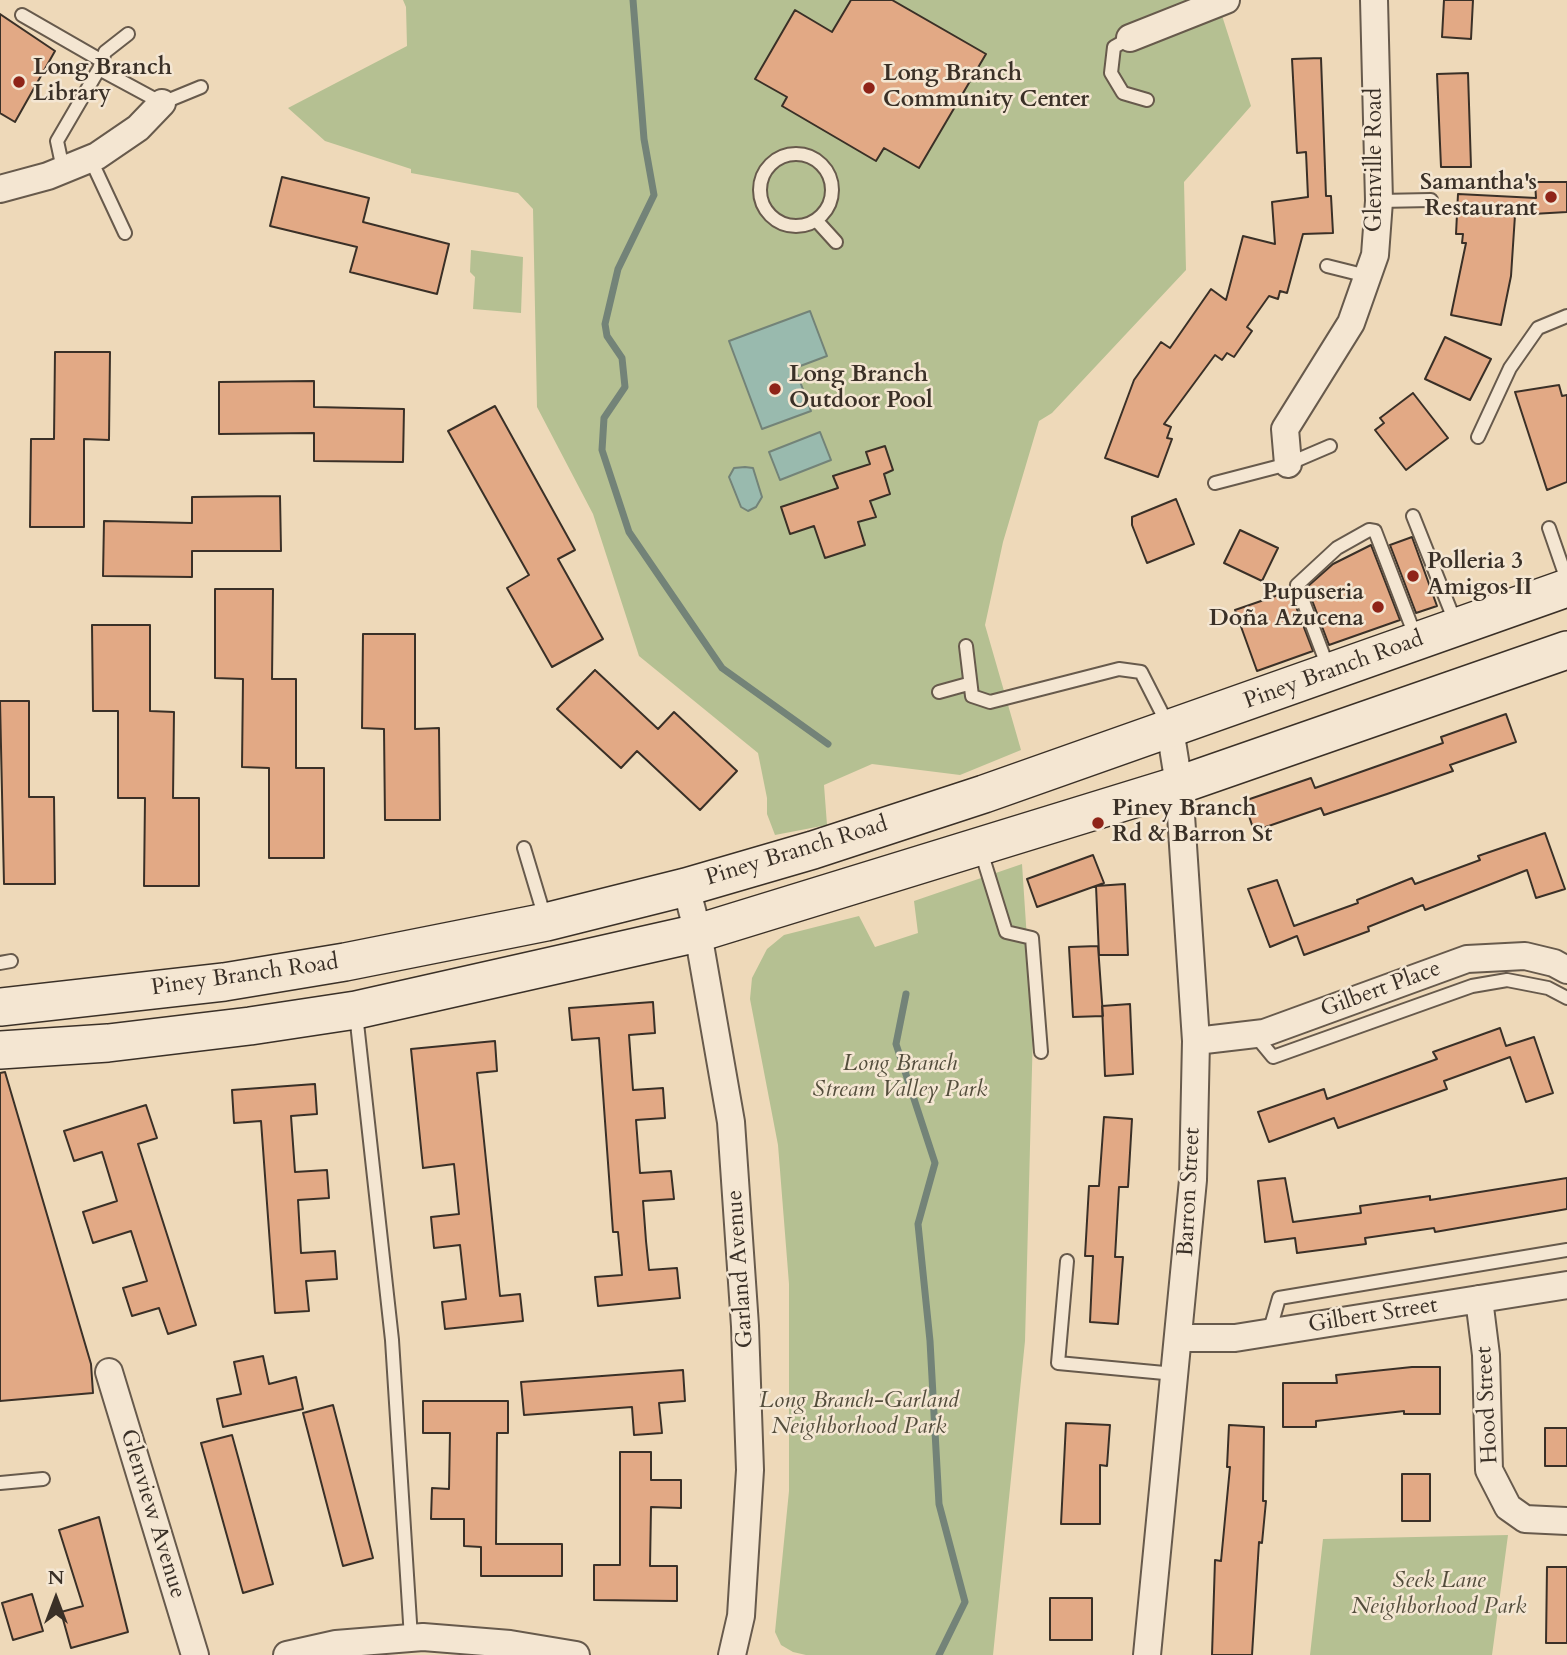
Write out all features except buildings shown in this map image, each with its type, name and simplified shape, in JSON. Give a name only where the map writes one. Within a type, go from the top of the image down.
[{"type":"main road","name":"Piney Branch Road","points":[[0,1007],[224,982],[358,960],[546,922],[686,887],[813,850],[1170,729],[1567,588]]},
{"type":"main road","name":"Piney Branch Road","points":[[0,1050],[108,1043],[356,1010],[698,933],[1179,785],[1567,650]]},
{"type":"street","points":[[1130,38],[1226,0]]},
{"type":"street","name":"Glenville Road","points":[[1288,464],[1285,429],[1351,323],[1375,255],[1379,201],[1374,0]]},
{"type":"street","points":[[0,188],[90,159],[138,128],[162,103]]},
{"type":"street","name":"Barron Street","points":[[1147,1655],[1193,1180],[1196,1041],[1179,785],[1170,729]]},
{"type":"street","name":"Garland Avenue","points":[[686,887],[698,933],[731,1122],[745,1326],[750,1470],[741,1616],[732,1655]]},
{"type":"street","name":"Gilbert Place","points":[[1196,1041],[1254,1034],[1467,959],[1525,956],[1554,962],[1567,970]]},
{"type":"street","name":"Gilbert Street","points":[[1179,1338],[1235,1338],[1567,1285]]},
{"type":"street","name":"Hood Street","points":[[1479,1299],[1486,1355],[1489,1470],[1508,1507],[1525,1519],[1567,1521]]},
{"type":"street","name":"Glenview Avenue","points":[[109,1372],[195,1655]]},
{"type":"street","points":[[287,1655],[336,1644],[411,1638],[476,1648],[576,1655]]},
{"type":"lane","points":[[22,15],[162,103],[201,87]]},
{"type":"lane","points":[[63,169],[57,141],[101,65],[106,51],[128,34]]},
{"type":"lane","points":[[1130,38],[1114,47],[1111,74],[1123,93],[1147,100]]},
{"type":"lane","points":[[802,154],[823,166],[830,176],[831,201],[816,220],[806,225],[783,223],[766,209],[761,198],[763,176],[777,159],[802,154]]},
{"type":"lane","points":[[90,159],[125,233]]},
{"type":"lane","points":[[1379,201],[1431,200]]},
{"type":"lane","points":[[816,220],[836,242]]},
{"type":"lane","points":[[1327,266],[1367,276]]},
{"type":"lane","points":[[1478,437],[1510,368],[1538,328],[1567,316]]},
{"type":"lane","points":[[1215,483],[1288,464],[1329,446]]},
{"type":"lane","points":[[1413,516],[1457,628]]},
{"type":"lane","points":[[1549,528],[1567,580]]},
{"type":"lane","points":[[1330,673],[1297,585],[1336,548],[1369,530],[1375,531],[1418,642]]},
{"type":"lane","points":[[966,646],[968,684],[972,696],[990,702],[1119,669],[1141,672],[1170,729]]},
{"type":"lane","points":[[939,692],[968,684]]},
{"type":"lane","points":[[978,845],[1006,932],[1032,938],[1041,1052]]},
{"type":"lane","points":[[524,848],[546,922]]},
{"type":"lane","points":[[1467,959],[1472,986]]},
{"type":"lane","points":[[1254,1034],[1273,1057],[1472,986],[1507,980],[1548,988],[1567,998]]},
{"type":"lane","points":[[356,1010],[392,1340],[411,1638]]},
{"type":"lane","points":[[1269,1333],[1279,1298],[1567,1250]]},
{"type":"lane","points":[[1067,1262],[1058,1363],[1175,1374]]},
{"type":"lane","points":[[0,1483],[43,1479]]},
{"type":"green space","points":[[403,0],[1217,0],[1251,106],[1184,182],[1186,270],[1052,413],[1039,421],[1003,542],[985,625],[1021,750],[960,775],[872,764],[824,785],[827,825],[775,835],[767,814],[767,798],[758,753],[639,656],[593,514],[537,407],[533,209],[518,193],[411,173],[411,169],[325,141],[288,108],[407,46],[406,7]]},
{"type":"green space","points":[[471,250],[523,257],[521,313],[473,309],[475,277],[470,272]]},
{"type":"green space","name":"Long Branch Stream Valley Park","points":[[1022,864],[1033,1030],[1025,1341],[993,1655],[806,1655],[793,1652],[781,1645],[775,1632],[789,1491],[789,1284],[778,1145],[750,999],[752,978],[767,949],[784,935],[859,916],[875,947],[918,933],[914,901]]},
{"type":"green space","name":"Seek Lane Neighborhood Park","points":[[1508,1535],[1492,1655],[1310,1655],[1323,1539]]},
{"type":"water","name":"Long Branch Outdoor Pool","points":[[810,311],[827,356],[795,368],[811,411],[762,429],[729,341]]},
{"type":"water","points":[[820,432],[831,460],[780,480],[769,452]]},
{"type":"water","points":[[734,468],[753,468],[762,497],[756,507],[748,511],[741,507],[729,477]]},
{"type":"waterway","points":[[633,0],[644,139],[654,195],[618,269],[605,324],[607,336],[622,358],[625,387],[604,418],[602,450],[629,532],[722,668],[828,744]]},
{"type":"waterway","points":[[906,994],[896,1044],[935,1163],[918,1224],[930,1341],[939,1504],[965,1602],[939,1655]]},
{"type":"place","name":"Long Branch Library","points":[[19,82]]},
{"type":"place","name":"Long Branch Community Center","points":[[869,88]]},
{"type":"place","name":"Samantha's Restaurant","points":[[1551,197]]},
{"type":"place","name":"Long Branch Outdoor Pool","points":[[775,389]]},
{"type":"place","name":"Polleria 3 Amigos II","points":[[1413,576]]},
{"type":"place","name":"Pupuseria Doña Azucena","points":[[1378,607]]},
{"type":"place","name":"Piney Branch Rd & Barron St","points":[[1098,823]]},
{"type":"park label","name":"Long Branch-Garland Neighborhood Park","points":[[859,1415]]}]
